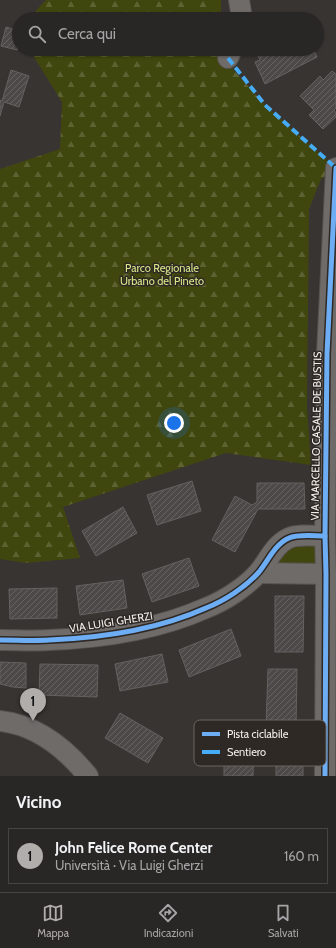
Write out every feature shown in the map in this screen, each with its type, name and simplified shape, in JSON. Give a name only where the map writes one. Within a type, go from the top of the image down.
[{"type":"street","points":[[239,0],[241,12]]},
{"type":"street","name":"VIA MARCELLO CASALE DE BUSTIS","points":[[325,720],[327,354],[336,168]]},
{"type":"street","name":"VIA LUIGI GHERZI","points":[[0,640],[49,640],[102,636],[164,624],[208,608],[236,591],[258,573],[280,544],[289,538],[296,536],[325,536]]},
{"type":"street","points":[[258,573],[326,574]]},
{"type":"street","points":[[0,721],[26,727],[42,735],[71,757],[88,776]]},
{"type":"street","name":"VIA MARCELLO CASALE DE BUSTIS","points":[[325,766],[325,776]]},
{"type":"green space","points":[[46,0],[221,0],[221,12],[35,12]]},
{"type":"green space","name":"Parco Regionale Urbano del Pineto","points":[[33,56],[221,56],[265,105],[336,168],[321,179],[309,209],[307,407],[311,465],[226,453],[63,507],[80,558],[26,563],[0,559],[0,169],[60,149],[62,102]]},
{"type":"green space","points":[[294,544],[316,545],[318,567],[277,565],[287,550]]},
{"type":"building","points":[[6,27],[12,29],[12,49],[1,46]]},
{"type":"building","points":[[258,56],[317,57],[265,84],[255,62],[260,60]]},
{"type":"building","points":[[11,70],[29,76],[19,107],[4,102],[0,116],[0,100],[2,101]]},
{"type":"building","points":[[332,71],[336,74],[336,108],[334,110],[336,117],[323,129],[309,115],[314,110],[300,96],[320,76],[323,80]]},
{"type":"building","points":[[192,481],[201,511],[157,525],[147,495]]},
{"type":"building","points":[[257,483],[304,483],[305,509],[258,509],[235,552],[212,540],[235,496],[252,505],[257,502]]},
{"type":"building","points":[[123,507],[137,533],[96,556],[82,531]]},
{"type":"building","points":[[189,558],[199,586],[152,602],[142,574]]},
{"type":"building","points":[[123,580],[127,608],[80,615],[76,586]]},
{"type":"building","points":[[57,588],[57,618],[10,619],[9,589]]},
{"type":"building","points":[[275,596],[304,596],[303,652],[275,652]]},
{"type":"building","points":[[231,629],[241,656],[189,677],[179,650]]},
{"type":"building","points":[[162,654],[168,682],[120,691],[115,664]]},
{"type":"building","points":[[0,662],[26,663],[26,688],[0,684]]},
{"type":"building","points":[[40,664],[98,665],[97,697],[39,695]]},
{"type":"building","points":[[268,669],[297,669],[296,720],[266,720]]},
{"type":"building","points":[[120,713],[163,738],[148,763],[105,738]]},
{"type":"building","points":[[224,766],[253,766],[253,776],[224,776]]},
{"type":"building","points":[[276,766],[303,766],[303,776],[276,776]]},
{"type":"marked path","points":[[228,58],[265,105],[336,168]]},
{"type":"cycle path","points":[[325,720],[327,354],[336,168]]},
{"type":"cycle path","points":[[0,640],[68,639],[109,635],[169,622],[213,605],[234,593],[254,578],[276,548],[289,538],[301,536],[325,536]]},
{"type":"cycle path","points":[[325,766],[325,776]]},
{"type":"place","name":"John Felice Rome Center","points":[[33,721]]}]
